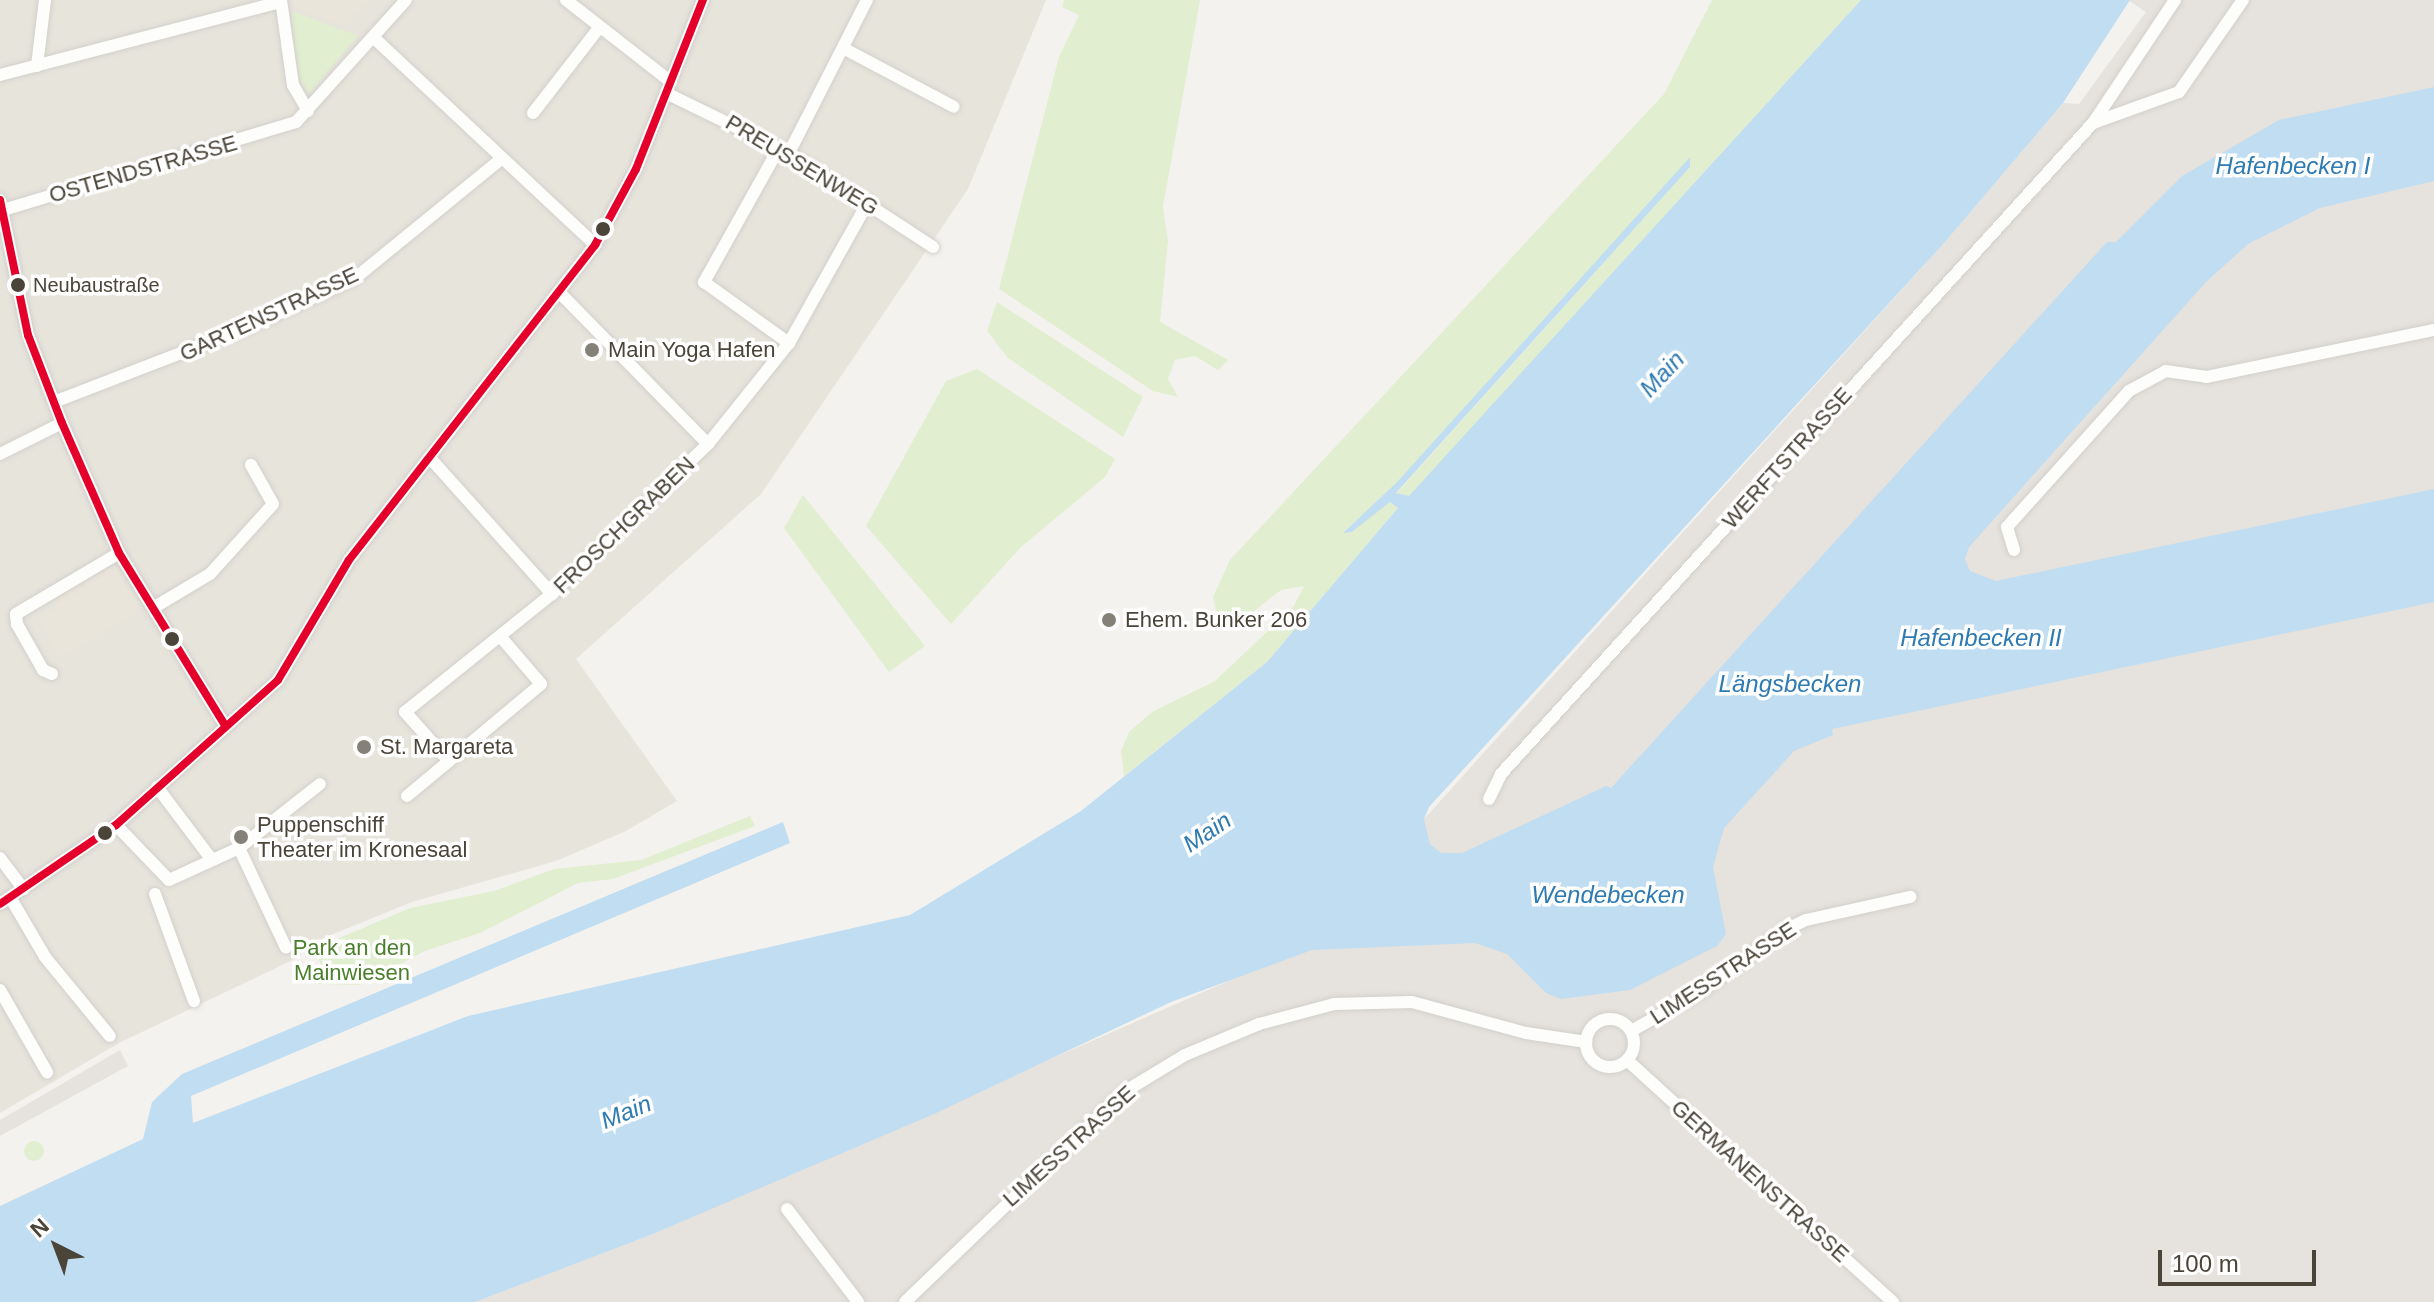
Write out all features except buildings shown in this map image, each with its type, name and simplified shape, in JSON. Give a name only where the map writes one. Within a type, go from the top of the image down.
[{"type":"street","points":[[37,66],[45,0]]},
{"type":"street","name":"OSTENDSTRASSE","points":[[1,205],[283,127],[308,111],[406,0]]},
{"type":"street","name":"PREUSSENWEG","points":[[566,0],[669,87],[784,150],[933,247]]},
{"type":"street","points":[[110,1036],[45,957],[5,901],[116,825],[278,680],[349,560],[561,294],[595,245],[636,169],[703,0]]},
{"type":"street","points":[[789,343],[704,282],[845,49],[867,0]]},
{"type":"street","name":"WERFTSTRASSE","points":[[1489,799],[1501,774],[2093,123],[2175,0]]},
{"type":"street","points":[[2093,123],[2179,92],[2243,0]]},
{"type":"street","points":[[0,75],[281,1],[293,85],[308,111]]},
{"type":"street","points":[[533,113],[599,28]]},
{"type":"street","points":[[373,37],[595,245]]},
{"type":"street","points":[[845,49],[954,107]]},
{"type":"street","name":"GARTENSTRASSE","points":[[54,402],[251,326],[354,279],[501,159]]},
{"type":"street","name":"FROSCHGRABEN","points":[[449,761],[405,712],[552,594],[708,444],[789,343],[868,202]]},
{"type":"street","points":[[1,205],[6,259],[28,335],[62,423],[119,553],[225,725]]},
{"type":"street","points":[[561,294],[708,444]]},
{"type":"street","points":[[2014,550],[2007,527],[2129,391],[2166,371],[2207,377],[2434,330]]},
{"type":"street","points":[[0,454],[62,423]]},
{"type":"street","points":[[430,458],[552,594]]},
{"type":"street","points":[[153,608],[210,574],[273,504],[251,465]]},
{"type":"street","points":[[52,674],[43,670],[16,614],[119,553]]},
{"type":"street","points":[[407,796],[541,684],[500,636]]},
{"type":"street","points":[[116,825],[169,880],[179,878],[239,848],[320,784]]},
{"type":"street","points":[[157,787],[212,860]]},
{"type":"street","points":[[239,848],[286,948]]},
{"type":"street","points":[[0,858],[23,889]]},
{"type":"street","points":[[155,894],[194,1001]]},
{"type":"street","name":"LIMESSTRASSE","points":[[1631,1031],[1699,993],[1793,925],[1910,897]]},
{"type":"street","points":[[0,990],[47,1072]]},
{"type":"street","name":"LIMESSTRASSE","points":[[905,1302],[1124,1092],[1185,1055],[1259,1024],[1334,1004],[1412,1002],[1526,1033],[1586,1042]]},
{"type":"street","points":[[1604,1020],[1619,1021],[1631,1031],[1634,1044],[1627,1060],[1614,1067],[1600,1065],[1589,1056],[1586,1042],[1591,1028],[1604,1020]]},
{"type":"street","name":"GERMANENSTRASSE","points":[[1627,1060],[1893,1302]]},
{"type":"street","points":[[787,1209],[858,1302]]},
{"type":"shaded area","points":[[0,0],[1046,0],[968,189],[761,494],[576,659],[677,801],[626,831],[556,861],[412,902],[304,946],[297,958],[119,1043],[0,1113]]},
{"type":"shaded area","points":[[291,0],[368,0],[342,25],[291,6]]},
{"type":"shaded area","points":[[2128,0],[2434,0],[2434,1302],[475,1302],[648,1236],[1258,968],[1424,819],[1945,242],[2063,103],[2079,104],[2146,12]]},
{"type":"shaded area","points":[[113,562],[141,611],[60,656],[39,621],[57,610],[50,597]]},
{"type":"shaded area","points":[[120,1050],[128,1066],[0,1136],[0,1120]]},
{"type":"green space","points":[[1064,0],[1200,0],[1163,207],[1168,241],[1160,322],[1228,360],[1218,370],[1195,356],[1175,360],[1168,379],[1178,397],[1153,391],[999,289],[1059,57],[1079,15],[1062,7]]},
{"type":"green space","points":[[1712,0],[1861,0],[1409,497],[1396,494],[1690,167],[1690,158],[1397,482],[1344,532],[1352,532],[1390,501],[1398,508],[1267,662],[1124,776],[1121,751],[1129,732],[1152,712],[1215,681],[1294,606],[1304,586],[1281,590],[1231,629],[1217,616],[1213,597],[1230,560],[1664,94]]},
{"type":"green space","points":[[291,11],[358,36],[309,93],[299,77]]},
{"type":"green space","points":[[997,302],[1143,397],[1123,437],[1008,358],[987,331]]},
{"type":"green space","points":[[977,369],[1115,459],[1105,477],[1021,547],[951,624],[866,526],[946,381]]},
{"type":"green space","points":[[803,495],[925,646],[889,672],[784,528]]},
{"type":"green space","name":"Park an den Mainwiesen","points":[[750,816],[755,826],[613,879],[578,883],[480,933],[425,951],[360,985],[318,984],[323,974],[316,948],[410,908],[494,891],[554,869],[641,860]]},
{"type":"green space","points":[[30,1141],[38,1141],[44,1151],[38,1161],[30,1161],[24,1155],[24,1147]]},
{"type":"water","points":[[1861,0],[2130,0],[2063,103],[1945,242],[1429,807],[1424,819],[1430,844],[1441,853],[1462,853],[1606,786],[1611,788],[2107,242],[2116,242],[2182,176],[2279,120],[2434,87],[2434,181],[2320,208],[2248,244],[2206,282],[1969,547],[1965,559],[1970,571],[1996,581],[2434,489],[2434,602],[1832,729],[1833,735],[1794,751],[1724,828],[1713,867],[1726,934],[1717,946],[1630,990],[1561,999],[1546,993],[1507,954],[1475,943],[1312,950],[1171,1002],[934,1114],[648,1236],[475,1302],[0,1302],[0,1206],[143,1139],[152,1102],[182,1074],[783,822],[790,843],[191,1096],[193,1123],[468,1016],[910,915],[1081,811],[1267,662],[1398,508],[1390,502],[1352,532],[1343,533],[1397,482],[1690,157],[1690,167],[1396,493],[1409,496]]},
{"type":"transit line","points":[[0,904],[116,825],[278,680],[349,560],[595,245],[636,169],[703,0]]},
{"type":"transit line","points":[[0,200],[28,335],[62,423],[119,553],[225,725]]},
{"type":"place","name":"Neubaustraße","points":[[18,285]]},
{"type":"place","name":"Main Yoga Hafen","points":[[592,350]]},
{"type":"place","name":"Ehem. Bunker 206","points":[[1109,620]]},
{"type":"place","name":"St. Margareta","points":[[364,747]]},
{"type":"place","name":"Puppenschiff Theater im Kronesaal","points":[[241,837]]},
{"type":"water label","name":"Hafenbecken I","points":[[2293,166]]},
{"type":"water label","name":"Main","points":[[1662,374]]},
{"type":"water label","name":"Hafenbecken II","points":[[1981,638]]},
{"type":"water label","name":"Längsbecken","points":[[1790,684]]},
{"type":"water label","name":"Main","points":[[1207,832]]},
{"type":"water label","name":"Wendebecken","points":[[1608,895]]},
{"type":"water label","name":"Main","points":[[626,1112]]}]
